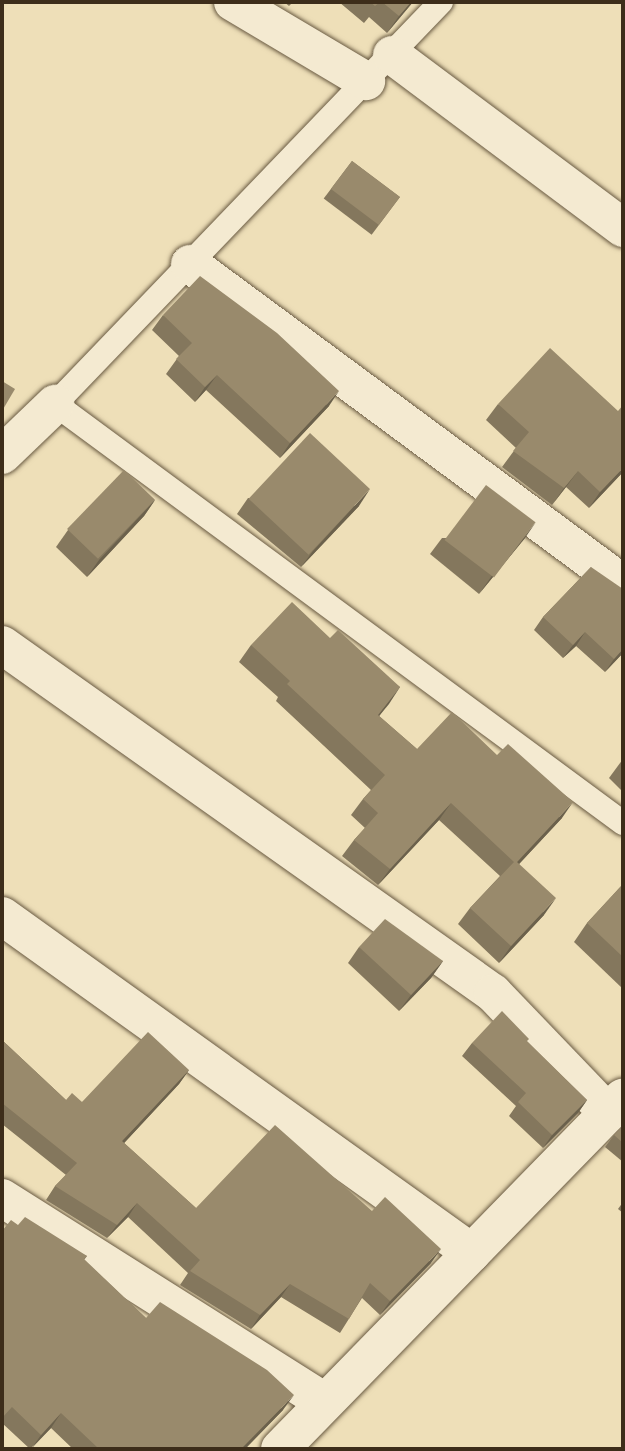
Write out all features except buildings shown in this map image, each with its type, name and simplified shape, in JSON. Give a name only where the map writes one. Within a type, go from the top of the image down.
[{"type":"street","points":[[233,2],[379,68],[623,228]]},
{"type":"street","points":[[190,264],[623,584]]},
{"type":"street","points":[[2,454],[55,404]]},
{"type":"street","points":[[2,645],[493,993],[616,1105],[279,1449]]},
{"type":"street","points":[[2,916],[471,1252]]},
{"type":"street","points":[[2,1198],[326,1402]]},
{"type":"lane","points":[[441,2],[55,404],[623,823]]}]
